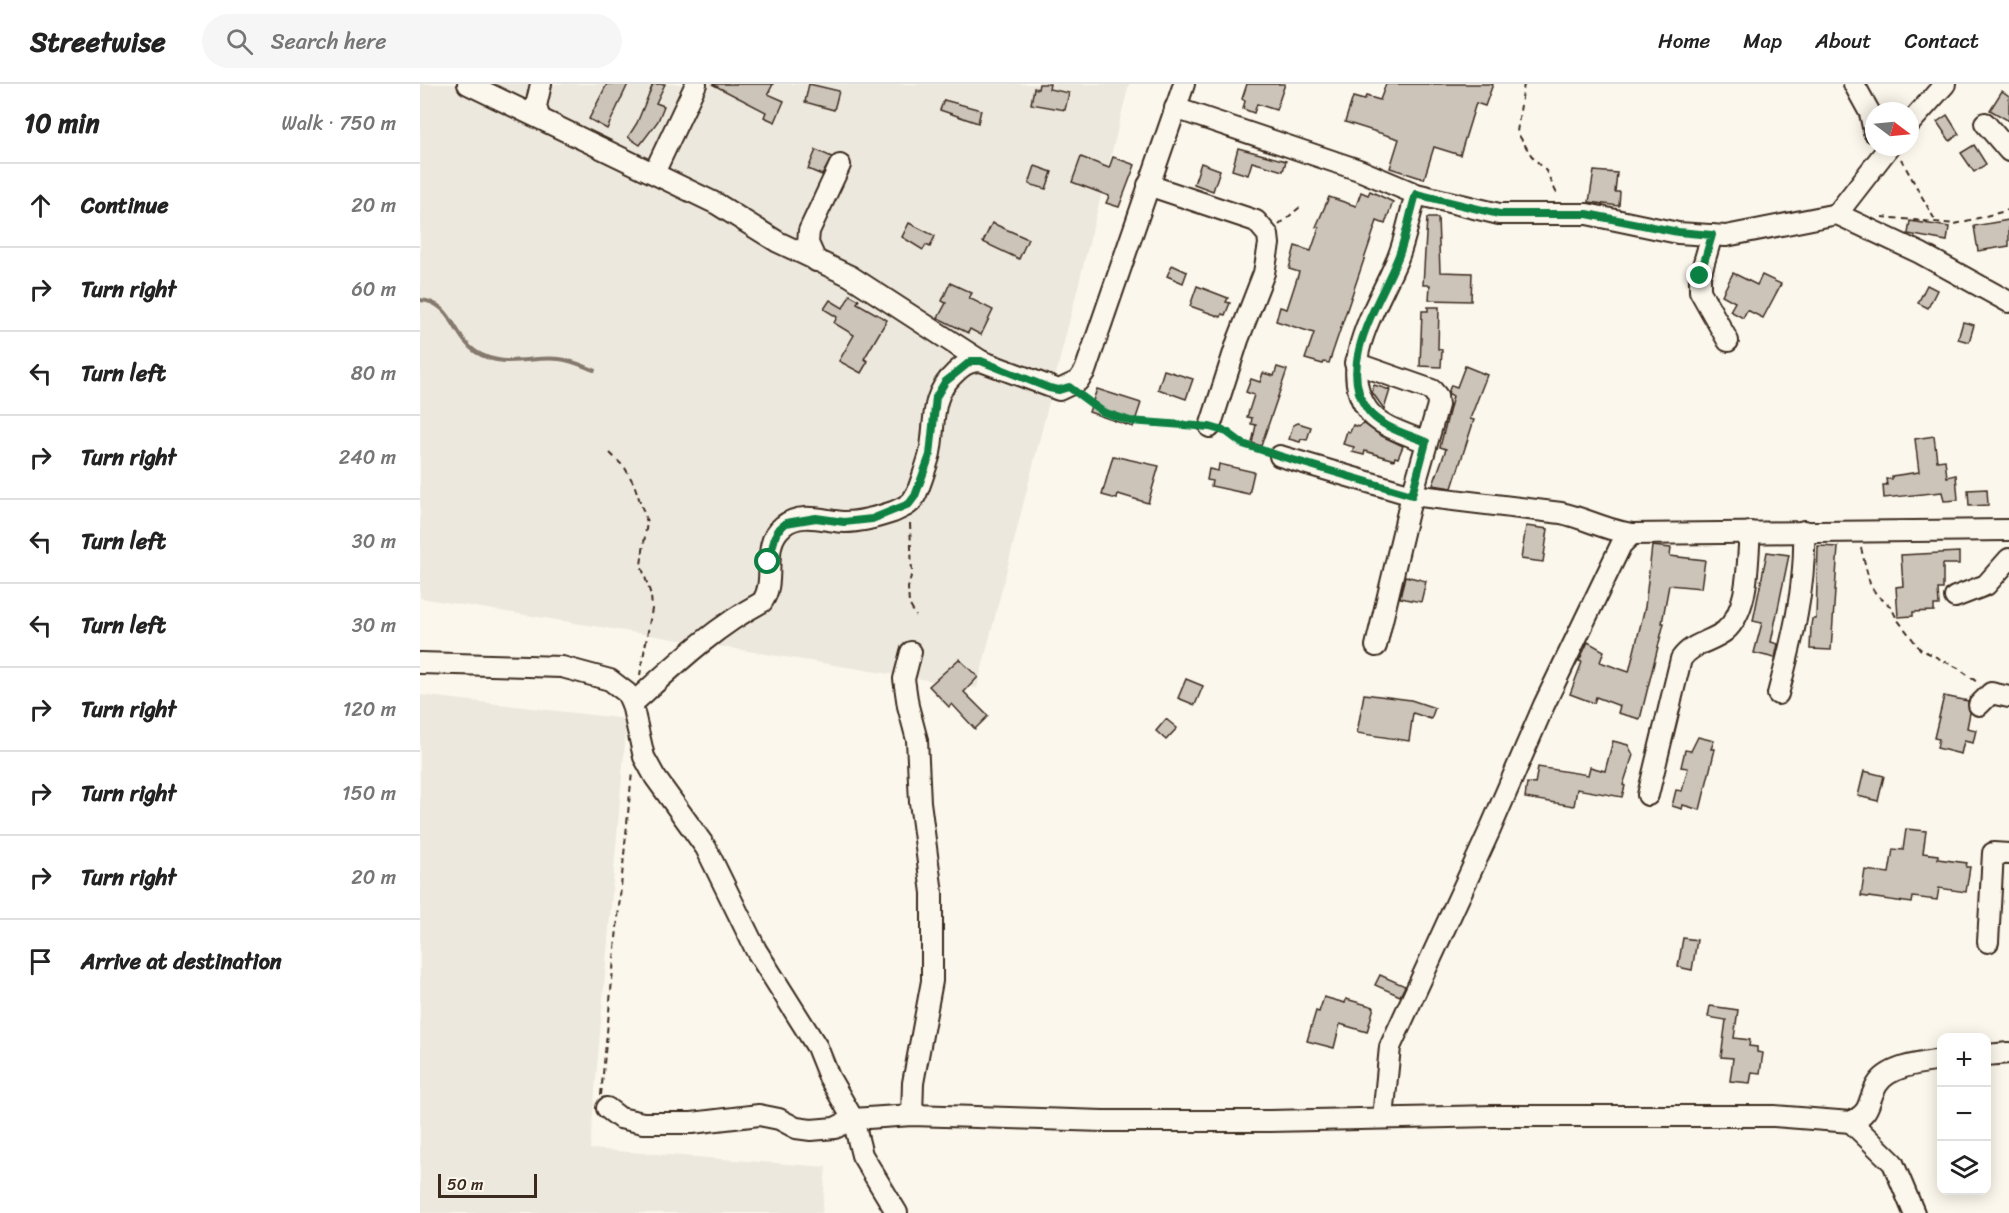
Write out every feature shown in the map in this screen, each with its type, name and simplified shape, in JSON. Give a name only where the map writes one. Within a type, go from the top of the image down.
[{"type":"street","points":[[468,84],[539,116],[717,204],[778,242],[850,276],[981,361],[1059,390],[1069,387],[1085,371],[1184,84]]},
{"type":"street","points":[[539,116],[536,106],[541,84]]},
{"type":"street","points":[[654,173],[696,84]]},
{"type":"street","points":[[1854,84],[1865,104]]},
{"type":"street","points":[[1867,84],[1877,102]]},
{"type":"street","points":[[1919,113],[1945,84]]},
{"type":"street","points":[[1175,108],[1359,170],[1416,194],[1499,214],[1587,214],[1678,232],[1712,235],[1735,235],[1837,214],[1920,253],[2009,302]]},
{"type":"street","points":[[1986,123],[2009,151]]},
{"type":"street","points":[[1837,214],[1883,156]]},
{"type":"street","points":[[816,261],[808,243],[809,231],[840,165]]},
{"type":"street","points":[[1148,185],[1256,221],[1268,235],[1269,244],[1264,273],[1238,340],[1210,427]]},
{"type":"street","points":[[1416,194],[1399,255],[1371,316],[1355,363],[1359,394],[1368,411],[1383,424],[1426,442]]},
{"type":"street","points":[[1712,235],[1700,276],[1700,291],[1728,341]]},
{"type":"street","points":[[632,704],[692,650],[741,613],[762,602],[769,586],[768,562],[772,543],[777,531],[786,523],[816,518],[844,522],[872,519],[901,509],[915,496],[930,455],[936,397],[945,382],[962,366],[971,361],[981,361]]},
{"type":"street","points":[[1355,363],[1432,390],[1437,396],[1438,405],[1412,495],[1376,646]]},
{"type":"street","points":[[1280,456],[1412,495],[1561,513],[1584,518],[1618,532],[1632,534],[2009,530]]},
{"type":"street","points":[[1778,694],[1794,635],[1805,557],[1804,531]]},
{"type":"street","points":[[1648,795],[1681,659],[1687,651],[1725,630],[1739,610],[1750,532]]},
{"type":"street","points":[[1383,1119],[1390,1047],[1489,832],[1544,705],[1621,545],[1632,534]]},
{"type":"street","points":[[1955,597],[1986,585],[2009,559]]},
{"type":"street","points":[[911,652],[904,679],[917,740],[920,802],[932,893],[932,981],[913,1083],[912,1115]]},
{"type":"street","points":[[420,663],[572,669],[591,673],[620,685],[632,704],[644,757],[655,777],[706,848],[756,950],[817,1047],[829,1077],[853,1119],[862,1155],[897,1213]]},
{"type":"street","points":[[1988,942],[1993,853],[2009,854]]},
{"type":"street","points":[[1991,1055],[2009,1053]]},
{"type":"street","points":[[607,1108],[620,1118],[643,1123],[692,1123],[759,1115],[779,1119],[796,1128],[811,1130],[835,1128],[853,1119],[912,1115],[1115,1121],[1774,1116],[1851,1122],[1863,1117],[1870,1107],[1878,1083],[1889,1073],[1937,1061]]},
{"type":"street","points":[[1851,1122],[1893,1163],[1914,1213]]},
{"type":"path","points":[[1524,84],[1517,132],[1531,155],[1546,171],[1569,214]]},
{"type":"path","points":[[1889,156],[1936,222]]},
{"type":"path","points":[[1268,235],[1300,207]]},
{"type":"path","points":[[1880,217],[1955,224],[2009,210]]},
{"type":"path","points":[[1069,387],[1103,412],[1130,421],[1210,427],[1227,432],[1243,444],[1280,456]]},
{"type":"path","points":[[610,453],[625,468],[634,484],[647,522],[641,565],[651,595],[652,609],[632,704]]},
{"type":"path","points":[[915,496],[908,528],[912,572],[908,588],[909,604],[916,616]]},
{"type":"path","points":[[1857,531],[1870,584],[1876,594],[1891,607],[1896,619],[1920,649],[1958,668],[1993,698]]},
{"type":"path","points":[[607,1108],[601,1097],[602,1081],[633,764]]},
{"type":"shaded area","points":[[420,84],[1129,84],[977,688],[420,598]]},
{"type":"shaded area","points":[[420,695],[627,719],[590,1149],[826,1167],[822,1213],[420,1213]]},
{"type":"building","points":[[607,84],[628,84],[607,129],[589,119]]},
{"type":"building","points":[[653,84],[665,84],[656,103],[664,106],[658,121],[640,145],[628,137],[637,123]]},
{"type":"building","points":[[712,84],[773,84],[768,94],[784,101],[775,122],[764,117],[766,112]]},
{"type":"building","points":[[809,84],[839,91],[834,110],[805,102]]},
{"type":"building","points":[[1039,84],[1050,84],[1049,89],[1069,93],[1065,110],[1031,104],[1034,88],[1038,89]]},
{"type":"building","points":[[1247,84],[1285,84],[1276,110],[1257,104],[1254,113],[1243,109],[1245,101],[1242,99]]},
{"type":"building","points":[[1386,84],[1493,84],[1485,106],[1476,103],[1460,155],[1434,147],[1424,179],[1390,168],[1399,139],[1345,122],[1353,97],[1364,100],[1366,96],[1380,100]]},
{"type":"building","points":[[2002,91],[2009,96],[2009,121],[1990,110]]},
{"type":"building","points":[[944,100],[981,110],[978,123],[940,110]]},
{"type":"building","points":[[1947,115],[1959,134],[1950,141],[1937,122]]},
{"type":"building","points":[[1974,145],[1986,164],[1974,172],[1961,153]]},
{"type":"building","points":[[1238,148],[1286,161],[1283,171],[1252,162],[1248,175],[1232,170]]},
{"type":"building","points":[[816,150],[832,157],[822,175],[808,169]]},
{"type":"building","points":[[1081,157],[1109,168],[1113,157],[1135,165],[1119,207],[1106,203],[1109,196],[1072,182]]},
{"type":"building","points":[[1201,163],[1220,170],[1213,191],[1194,184]]},
{"type":"building","points":[[1035,166],[1052,172],[1046,189],[1029,184]]},
{"type":"building","points":[[1594,171],[1617,173],[1615,192],[1620,192],[1619,206],[1589,202]]},
{"type":"building","points":[[1370,191],[1393,202],[1385,224],[1377,221],[1329,363],[1324,362],[1323,364],[1305,359],[1314,333],[1276,321],[1280,307],[1287,309],[1299,272],[1289,269],[1295,246],[1311,251],[1319,228],[1316,227],[1329,197],[1356,206],[1361,192],[1368,195]]},
{"type":"building","points":[[1427,218],[1438,218],[1440,272],[1472,273],[1471,301],[1429,300],[1430,285],[1423,285]]},
{"type":"building","points":[[2009,220],[2009,246],[1978,251],[1974,226]]},
{"type":"building","points":[[1910,221],[1949,227],[1947,241],[1908,234]]},
{"type":"building","points":[[909,223],[935,236],[930,247],[926,245],[923,250],[902,237]]},
{"type":"building","points":[[992,223],[1028,239],[1019,259],[983,242]]},
{"type":"building","points":[[1172,265],[1187,272],[1183,283],[1167,276]]},
{"type":"building","points":[[1733,273],[1757,285],[1762,275],[1781,284],[1763,318],[1747,310],[1743,318],[1730,311],[1735,302],[1722,295]]},
{"type":"building","points":[[950,283],[972,293],[969,298],[993,310],[981,335],[970,329],[968,333],[938,318],[946,303],[942,301]]},
{"type":"building","points":[[1927,285],[1937,290],[1928,308],[1918,303]]},
{"type":"building","points":[[1197,286],[1228,298],[1226,302],[1230,303],[1225,315],[1222,314],[1221,317],[1190,306]]},
{"type":"building","points":[[850,295],[859,300],[857,303],[887,320],[864,359],[868,361],[861,373],[839,361],[854,335],[834,323],[837,317],[824,309],[830,300],[843,308]]},
{"type":"building","points":[[1428,307],[1439,307],[1438,349],[1442,350],[1441,367],[1420,366],[1422,311],[1428,311]]},
{"type":"building","points":[[1963,322],[1974,325],[1969,342],[1958,339]]},
{"type":"building","points":[[1465,366],[1487,375],[1470,419],[1474,420],[1452,488],[1433,485],[1446,449],[1440,447],[1453,396],[1448,393],[1451,385],[1457,387]]},
{"type":"building","points":[[1277,367],[1287,370],[1261,446],[1252,443],[1256,425],[1251,424],[1252,418],[1247,417],[1254,395],[1246,392],[1251,379],[1260,382],[1263,373],[1274,376]]},
{"type":"building","points":[[1164,370],[1193,379],[1186,399],[1158,389]]},
{"type":"building","points":[[1374,385],[1390,390],[1384,409],[1372,392]]},
{"type":"building","points":[[1097,389],[1141,403],[1133,427],[1089,412]]},
{"type":"building","points":[[1298,423],[1311,427],[1307,440],[1301,439],[1300,442],[1289,439],[1293,425]]},
{"type":"building","points":[[1363,423],[1380,435],[1403,446],[1398,458],[1395,457],[1394,460],[1365,451],[1364,455],[1352,452],[1354,447],[1343,444],[1347,431],[1350,432],[1353,425],[1359,427]]},
{"type":"building","points":[[1934,436],[1937,461],[1945,460],[1947,477],[1956,475],[1958,500],[1944,501],[1942,492],[1884,498],[1883,485],[1887,485],[1886,479],[1919,472],[1915,439]]},
{"type":"building","points":[[1113,456],[1159,466],[1148,503],[1118,494],[1117,499],[1102,495]]},
{"type":"building","points":[[1219,464],[1254,472],[1249,494],[1211,486],[1212,481],[1207,480],[1209,469],[1218,471]]},
{"type":"building","points":[[1987,489],[1988,505],[1969,506],[1968,490]]},
{"type":"building","points":[[1526,526],[1548,529],[1543,562],[1521,559]]},
{"type":"building","points":[[1652,546],[1671,548],[1670,556],[1705,560],[1701,588],[1669,585],[1662,623],[1664,623],[1640,719],[1618,713],[1620,706],[1596,697],[1594,703],[1570,694],[1582,662],[1579,661],[1588,642],[1604,651],[1600,662],[1629,672],[1645,607]]},
{"type":"building","points":[[1818,546],[1838,547],[1831,650],[1810,649],[1812,619],[1816,619]]},
{"type":"building","points":[[1767,552],[1789,555],[1771,642],[1778,644],[1775,658],[1754,653],[1762,623],[1753,621]]},
{"type":"building","points":[[1959,552],[1959,564],[1943,564],[1943,589],[1938,589],[1939,605],[1934,605],[1934,611],[1913,612],[1913,616],[1898,617],[1896,587],[1903,586],[1901,555]]},
{"type":"building","points":[[1405,576],[1426,581],[1421,602],[1400,598]]},
{"type":"building","points":[[959,659],[978,677],[964,692],[988,716],[975,729],[952,704],[949,707],[929,686]]},
{"type":"building","points":[[1186,679],[1203,686],[1195,705],[1178,698]]},
{"type":"building","points":[[1364,694],[1411,700],[1435,708],[1431,719],[1413,713],[1409,741],[1357,733]]},
{"type":"building","points":[[1944,696],[1968,701],[1970,713],[1967,728],[1976,730],[1973,743],[1964,741],[1961,754],[1937,748],[1939,739],[1934,738]]},
{"type":"building","points":[[1166,719],[1177,728],[1166,740],[1156,731]]},
{"type":"building","points":[[1698,737],[1714,741],[1711,749],[1715,749],[1700,810],[1683,805],[1682,809],[1672,806],[1676,790],[1682,791],[1688,768],[1681,767],[1685,750],[1691,751]]},
{"type":"building","points":[[1613,741],[1628,745],[1633,755],[1623,785],[1625,786],[1622,797],[1577,789],[1574,806],[1525,798],[1527,783],[1535,784],[1538,767],[1588,775],[1590,767],[1605,771]]},
{"type":"building","points":[[1864,771],[1884,776],[1878,801],[1858,796]]},
{"type":"building","points":[[1906,829],[1926,831],[1923,853],[1938,855],[1938,859],[1967,863],[1966,867],[1970,867],[1966,892],[1939,888],[1937,900],[1913,897],[1912,903],[1861,896],[1865,870],[1889,873],[1893,849],[1903,850]]},
{"type":"building","points":[[1683,938],[1697,940],[1692,970],[1678,967]]},
{"type":"building","points":[[1380,975],[1405,986],[1400,996],[1375,985]]},
{"type":"building","points":[[1324,997],[1345,1003],[1346,999],[1374,1007],[1367,1032],[1340,1024],[1334,1048],[1307,1041],[1316,1011],[1319,1012]]},
{"type":"building","points":[[1710,1006],[1738,1010],[1734,1038],[1750,1040],[1749,1046],[1757,1047],[1757,1052],[1763,1053],[1760,1073],[1752,1072],[1750,1083],[1730,1081],[1733,1058],[1721,1057],[1726,1020],[1708,1017]]},
{"type":"waterway","points":[[420,300],[431,302],[446,313],[468,346],[486,357],[506,361],[559,359],[594,370]]},
{"type":"route","points":[[768,562],[777,531],[786,523],[799,519],[816,518],[844,522],[872,519],[909,504],[915,496],[930,455],[936,397],[945,382],[971,361],[981,361],[1049,388],[1059,390],[1069,387],[1103,412],[1130,421],[1210,427],[1227,432],[1243,444],[1412,495],[1426,442],[1383,424],[1368,411],[1359,394],[1355,363],[1371,316],[1399,255],[1416,194],[1499,214],[1587,214],[1678,232],[1712,235],[1700,276]]}]
